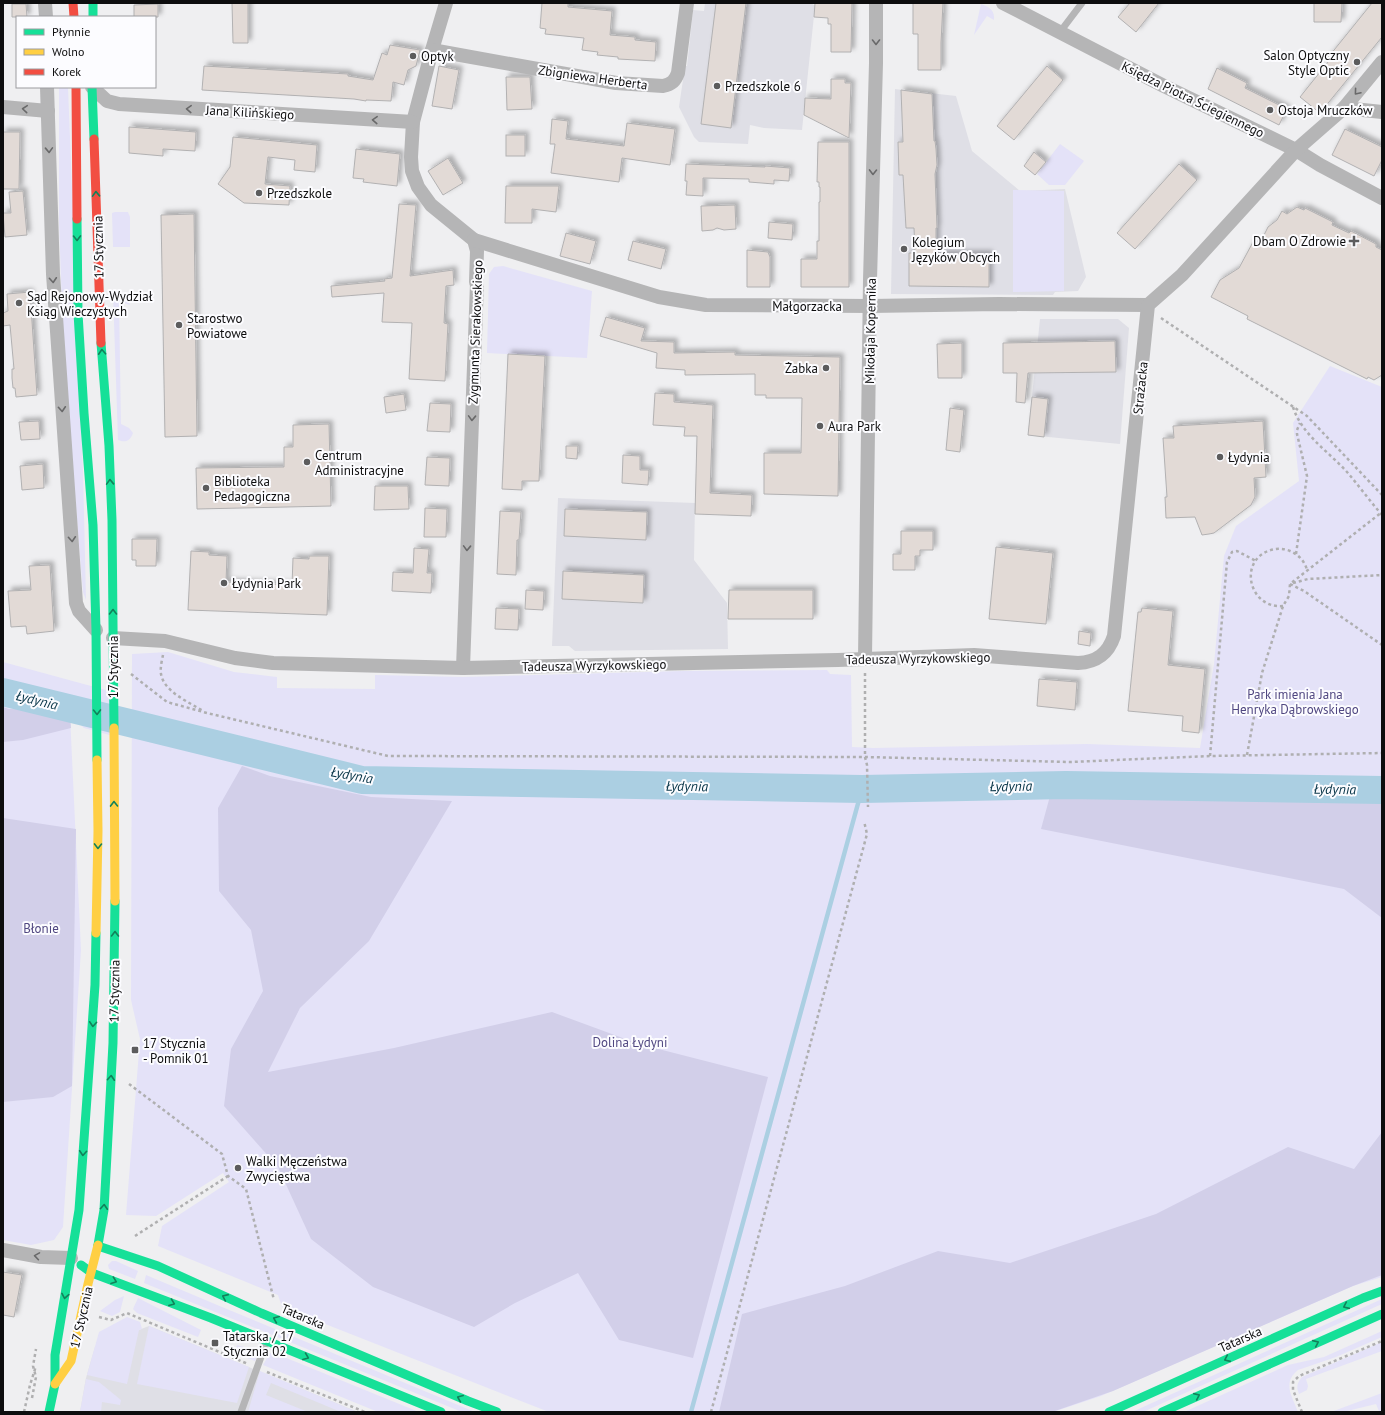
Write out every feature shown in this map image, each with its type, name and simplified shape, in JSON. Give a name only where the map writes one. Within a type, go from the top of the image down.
[{"type":"main road","points":[[74,3],[74,16]]},
{"type":"main road","points":[[93,3],[93,16]]},
{"type":"main road","name":"17 Stycznia","points":[[50,1412],[55,1384],[55,1355],[78,1255],[79,1210],[95,991],[98,831],[96,630],[93,525],[78,313],[76,88]]},
{"type":"main road","name":"17 Stycznia","points":[[55,1384],[71,1361],[98,1246],[104,1210],[113,1043],[115,937],[112,520],[109,446],[101,336],[92,88]]},
{"type":"main road","points":[[98,1246],[78,1255],[92,1272],[441,1412]]},
{"type":"main road","name":"Tatarska","points":[[98,1246],[158,1266],[261,1313],[497,1412]]},
{"type":"main road","name":"Tatarska","points":[[1109,1412],[1382,1291]]},
{"type":"main road","points":[[1162,1412],[1382,1314]]},
{"type":"street","points":[[45,3],[46,16]]},
{"type":"street","name":"Zbigniewa Herberta","points":[[432,50],[616,83],[663,86],[671,85],[676,79],[678,73],[686,3]]},
{"type":"street","name":"Mikołaja Kopernika","points":[[864,658],[876,3]]},
{"type":"street","name":"Księdza Piotra Ściegiennego","points":[[1003,3],[1164,86],[1296,150],[1320,165],[1382,198]]},
{"type":"street","points":[[444,8],[413,122],[412,171],[418,187],[431,205],[474,240]]},
{"type":"street","points":[[1148,305],[1182,275],[1296,150],[1344,108],[1382,62]]},
{"type":"street","name":"17 Stycznia","points":[[47,88],[53,274],[76,603],[79,611],[96,630]]},
{"type":"street","name":"Jana Kilińskiego","points":[[93,88],[107,101],[119,104],[413,122]]},
{"type":"street","points":[[3,107],[48,111]]},
{"type":"street","points":[[1344,108],[1382,112]]},
{"type":"street","name":"Małgorzacka","points":[[474,240],[659,297],[706,305],[1148,305]]},
{"type":"street","name":"Zygmunta Sierakowskiego","points":[[463,668],[477,283],[477,251],[474,240]]},
{"type":"street","name":"Strażacka","points":[[1078,663],[1098,659],[1112,644],[1114,636],[1148,305]]},
{"type":"street","name":"Tadeusza Wyrzykowskiego","points":[[113,638],[165,641],[235,658],[273,663],[463,668],[974,655],[1078,663]]},
{"type":"street","points":[[3,1250],[41,1257],[78,1255]]},
{"type":"lane","points":[[1060,32],[1082,3]]},
{"type":"lane","points":[[1372,1318],[1382,1321]]},
{"type":"lane","points":[[241,1412],[266,1341]]},
{"type":"path","points":[[1148,305],[1160,317],[1307,416],[1382,495]]},
{"type":"path","points":[[1246,755],[1262,674],[1283,606],[1289,596],[1290,584],[1381,514],[1346,471],[1314,440],[1300,423],[1293,407]]},
{"type":"path","points":[[1296,554],[1307,476],[1297,434],[1300,423]]},
{"type":"path","points":[[1283,606],[1270,604],[1262,600],[1257,595],[1251,580],[1251,572],[1256,561],[1265,552],[1281,548],[1296,554],[1302,560],[1307,570]]},
{"type":"path","points":[[1210,756],[1227,562],[1232,552],[1237,551],[1256,561]]},
{"type":"path","points":[[1290,584],[1308,579],[1382,575]]},
{"type":"path","points":[[1290,584],[1382,645]]},
{"type":"path","points":[[165,641],[161,672],[163,681],[169,689],[207,713]]},
{"type":"path","points":[[864,658],[865,757],[867,765],[868,807]]},
{"type":"path","points":[[138,679],[167,702],[388,756],[865,757],[1070,762],[1210,756],[1382,753]]},
{"type":"path","points":[[711,1412],[866,834],[864,821]]},
{"type":"path","points":[[129,1084],[222,1154],[228,1176],[246,1189],[274,1300]]},
{"type":"path","points":[[135,1236],[228,1176]]},
{"type":"path","points":[[103,1318],[110,1320],[127,1313]]},
{"type":"path","points":[[1302,1412],[1293,1390],[1293,1382],[1299,1376],[1382,1342]]},
{"type":"shaded area","points":[[705,3],[811,3],[815,6],[802,130],[764,128],[750,125],[748,144],[699,142],[694,137],[679,107],[685,66],[687,66],[693,10],[704,11]]},
{"type":"shaded area","points":[[895,89],[956,96],[972,151],[1020,191],[1065,189],[1086,277],[1078,291],[1055,292],[1053,295],[891,294]]},
{"type":"shaded area","points":[[1040,319],[1118,319],[1129,328],[1120,444],[1028,435]]},
{"type":"shaded area","points":[[558,498],[695,503],[694,560],[727,603],[728,649],[575,651],[569,646],[552,646]]},
{"type":"shaded area","points":[[149,1326],[358,1412],[80,1412],[86,1378],[95,1347]]},
{"type":"green space","points":[[981,4],[987,6],[991,10],[994,14],[994,20],[987,16],[974,35]]},
{"type":"green space","points":[[59,88],[68,88],[83,472],[86,600],[83,592],[64,363],[59,222]]},
{"type":"green space","points":[[1060,144],[1084,161],[1065,185],[1049,185],[1037,174]]},
{"type":"green space","points":[[1013,190],[1064,191],[1064,291],[1013,292]]},
{"type":"green space","points":[[128,212],[130,217],[130,247],[113,247],[112,213]]},
{"type":"green space","points":[[503,266],[592,291],[587,358],[487,353],[489,274],[494,267]]},
{"type":"green space","points":[[113,293],[126,296],[130,305],[119,301],[121,424],[129,428],[133,433],[129,440],[125,441],[118,440]]},
{"type":"green space","name":"Dolina Łydyni","points":[[1330,366],[1382,387],[1382,1277],[1353,1286],[1101,1396],[1053,1412],[549,1412],[282,1307],[278,1295],[158,1246],[162,1226],[229,1182],[223,1173],[156,1216],[126,1215],[140,1039],[131,1000],[132,654],[168,652],[234,672],[277,677],[277,688],[375,689],[375,675],[463,677],[683,671],[827,670],[830,674],[851,675],[852,747],[873,748],[1087,744],[1200,748],[1214,664],[1224,556],[1236,526],[1299,481],[1293,423]]},
{"type":"green space","name":"Błonie","points":[[3,662],[113,692],[113,736],[84,728],[70,715],[81,950],[63,1227],[54,1240],[31,1245],[3,1240]]},
{"type":"green space","points":[[3,707],[9,709],[41,709],[70,715],[71,728],[23,740],[3,742]]},
{"type":"green space","points":[[242,766],[270,776],[371,797],[452,801],[369,941],[300,1008],[268,1072],[394,1048],[552,1012],[639,1044],[768,1077],[693,1358],[619,1340],[578,1273],[515,1303],[474,1327],[373,1287],[311,1239],[278,1167],[224,1106],[231,1049],[263,991],[251,930],[219,891],[218,808]]},
{"type":"green space","points":[[1053,785],[1382,790],[1382,918],[1344,889],[1041,829]]},
{"type":"green space","points":[[3,818],[76,829],[72,1086],[53,1097],[3,1102]]},
{"type":"green space","points":[[1382,1132],[1382,1275],[1353,1286],[1113,1391],[1052,1412],[719,1412],[742,1314],[845,1286],[938,1251],[1010,1263],[1156,1214],[1288,1147],[1354,1169]]},
{"type":"green space","points":[[112,1261],[116,1261],[138,1271],[135,1279],[109,1269],[108,1265]]},
{"type":"green space","points":[[146,1275],[475,1412],[462,1412],[144,1283]]},
{"type":"green space","points":[[124,1296],[120,1312],[112,1316],[100,1311],[115,1300]]},
{"type":"green space","points":[[138,1298],[201,1330],[198,1337],[137,1313],[133,1309]]},
{"type":"green space","points":[[1382,1299],[1382,1304],[1143,1412],[1132,1412]]},
{"type":"green space","points":[[127,1317],[140,1322],[142,1329],[139,1330],[127,1384],[87,1375],[99,1332]]},
{"type":"green space","points":[[149,1326],[249,1367],[237,1403],[137,1384]]},
{"type":"green space","points":[[1382,1331],[1382,1337],[1336,1357],[1298,1370],[1290,1380],[1289,1385],[1291,1395],[1298,1412],[1184,1412],[1288,1365],[1324,1357]]},
{"type":"green space","points":[[1382,1342],[1382,1351],[1306,1379],[1308,1386],[1307,1390],[1299,1394],[1298,1385],[1302,1377]]},
{"type":"green space","points":[[237,1345],[258,1351],[259,1353],[255,1361],[234,1353]]},
{"type":"green space","points":[[270,1353],[279,1355],[419,1412],[378,1412],[263,1365]]},
{"type":"green space","points":[[260,1371],[357,1412],[341,1412],[271,1383],[266,1395],[308,1412],[248,1412]]},
{"type":"green space","points":[[86,1379],[99,1382],[121,1400],[120,1405],[102,1402],[101,1412],[80,1412]]},
{"type":"green space","points":[[1382,1393],[1382,1412],[1379,1411],[1376,1404],[1343,1412],[1331,1412]]},
{"type":"building","points":[[232,3],[248,3],[248,43],[233,43]]},
{"type":"building","points":[[542,3],[568,3],[568,7],[612,11],[610,35],[635,37],[635,40],[656,42],[655,61],[618,59],[618,57],[597,55],[598,52],[582,50],[584,38],[545,34],[546,29],[540,28]]},
{"type":"building","points":[[716,3],[746,3],[731,128],[701,124]]},
{"type":"building","points":[[815,3],[852,3],[851,52],[831,52],[831,24],[828,24],[828,18],[814,17]]},
{"type":"building","points":[[913,3],[943,3],[941,70],[918,70],[918,34],[913,34]]},
{"type":"building","points":[[1130,3],[1159,3],[1136,32],[1118,17]]},
{"type":"building","points":[[1314,3],[1342,3],[1341,22],[1314,22]]},
{"type":"building","points":[[1372,3],[1382,3],[1382,37],[1320,113],[1300,97],[1328,62],[1326,60]]},
{"type":"building","points":[[12,4],[26,4],[27,16],[12,17]]},
{"type":"building","points":[[158,4],[158,17],[134,16],[134,5]]},
{"type":"building","points":[[390,45],[420,50],[416,66],[408,70],[404,85],[393,82],[391,101],[366,101],[202,90],[204,66],[348,74],[348,76],[373,80],[382,53],[387,55]]},
{"type":"building","points":[[439,66],[459,70],[452,109],[432,106]]},
{"type":"building","points":[[1047,66],[1063,80],[1014,140],[997,126]]},
{"type":"building","points":[[1217,68],[1247,83],[1245,88],[1287,109],[1279,125],[1208,89]]},
{"type":"building","points":[[506,77],[530,77],[532,109],[507,110]]},
{"type":"building","points":[[831,79],[845,79],[845,83],[851,83],[849,138],[804,115],[805,98],[831,99]]},
{"type":"building","points":[[901,90],[932,94],[934,141],[937,165],[935,174],[937,228],[936,254],[989,254],[989,287],[909,286],[909,253],[915,253],[914,228],[906,228],[903,175],[899,175],[898,142],[903,142]]},
{"type":"building","points":[[552,119],[568,121],[566,139],[624,146],[627,123],[675,129],[670,165],[622,158],[619,182],[551,173],[555,144],[550,144]]},
{"type":"building","points":[[129,127],[196,132],[195,151],[163,149],[163,156],[129,153]]},
{"type":"building","points":[[1345,129],[1382,147],[1382,160],[1374,176],[1332,155]]},
{"type":"building","points":[[3,132],[20,132],[19,189],[3,189]]},
{"type":"building","points":[[506,135],[525,135],[525,156],[506,156]]},
{"type":"building","points":[[233,137],[317,145],[315,172],[294,170],[295,160],[268,157],[265,184],[290,186],[289,205],[244,203],[218,184],[230,167]]},
{"type":"building","points":[[818,142],[849,142],[849,287],[801,287],[801,259],[817,259],[820,202],[820,187],[819,182],[817,182]]},
{"type":"building","points":[[356,149],[400,154],[397,186],[363,182],[364,179],[353,178]]},
{"type":"building","points":[[1034,152],[1046,162],[1035,175],[1024,166]]},
{"type":"building","points":[[448,158],[463,183],[443,195],[428,171]]},
{"type":"building","points":[[686,164],[790,168],[789,181],[774,180],[774,184],[749,182],[749,179],[703,178],[703,196],[686,195]]},
{"type":"building","points":[[1179,164],[1197,180],[1135,249],[1117,233]]},
{"type":"building","points":[[506,186],[559,186],[556,212],[532,209],[532,223],[505,223]]},
{"type":"building","points":[[23,191],[27,235],[5,237],[3,213],[11,213],[9,192]]},
{"type":"building","points":[[399,204],[416,205],[410,276],[453,270],[454,285],[446,286],[444,323],[448,324],[445,381],[409,379],[412,323],[382,322],[384,293],[332,297],[331,286],[385,281],[384,279],[392,278]]},
{"type":"building","points":[[735,205],[736,229],[724,230],[717,228],[702,231],[701,206]]},
{"type":"building","points":[[1297,207],[1304,210],[1305,208],[1333,222],[1332,225],[1349,233],[1351,231],[1376,244],[1376,247],[1382,250],[1382,375],[1374,380],[1368,377],[1367,379],[1247,319],[1248,316],[1211,297],[1220,280],[1239,268],[1253,242],[1259,245],[1268,227],[1277,220],[1282,211],[1287,214]]},
{"type":"building","name":"Starostwo Powiatowe","points":[[194,214],[197,436],[165,437],[161,215]]},
{"type":"building","points":[[769,222],[793,224],[792,240],[768,238]]},
{"type":"building","points":[[566,233],[596,241],[590,264],[560,256]]},
{"type":"building","points":[[633,241],[666,249],[661,269],[628,260]]},
{"type":"building","points":[[747,250],[768,252],[770,257],[770,287],[747,287]]},
{"type":"building","points":[[30,292],[37,395],[16,397],[12,378],[12,369],[14,369],[10,325],[3,326],[3,313],[8,311],[7,294]]},
{"type":"building","name":"Aura Park","points":[[606,317],[645,328],[641,341],[674,342],[674,353],[735,352],[735,355],[840,357],[838,496],[764,494],[764,453],[801,453],[802,398],[766,398],[766,395],[755,395],[755,374],[685,375],[685,370],[656,368],[657,353],[600,336]]},
{"type":"building","points":[[1115,341],[1116,372],[1028,373],[1025,403],[1016,402],[1017,373],[1003,373],[1003,343]]},
{"type":"building","points":[[962,343],[962,378],[938,378],[937,344]]},
{"type":"building","points":[[508,354],[545,356],[539,481],[522,481],[522,490],[502,489]]},
{"type":"building","points":[[655,393],[674,394],[674,402],[713,405],[710,493],[752,495],[751,516],[695,514],[697,436],[684,436],[685,427],[653,425]]},
{"type":"building","points":[[404,394],[406,410],[386,413],[384,397]]},
{"type":"building","points":[[1032,397],[1048,399],[1044,437],[1028,435]]},
{"type":"building","points":[[430,403],[451,404],[450,432],[427,431]]},
{"type":"building","points":[[950,408],[964,410],[960,452],[946,450]]},
{"type":"building","points":[[39,421],[40,439],[21,440],[19,422]]},
{"type":"building","points":[[1263,421],[1266,477],[1254,478],[1255,497],[1251,505],[1214,533],[1209,534],[1202,535],[1195,517],[1166,518],[1165,497],[1167,497],[1163,438],[1174,438],[1173,426]]},
{"type":"building","name":"Centrum Administracyjne","points":[[329,424],[331,506],[197,509],[196,468],[284,467],[284,447],[293,447],[293,425]]},
{"type":"building","points":[[566,446],[578,446],[577,459],[566,458]]},
{"type":"building","points":[[623,455],[640,456],[640,470],[649,470],[648,485],[622,483]]},
{"type":"building","points":[[427,457],[450,458],[449,486],[425,485]]},
{"type":"building","points":[[43,464],[44,488],[22,490],[20,466]]},
{"type":"building","points":[[375,486],[408,486],[409,509],[374,510]]},
{"type":"building","points":[[425,508],[447,509],[446,537],[424,537]]},
{"type":"building","points":[[565,509],[647,512],[646,540],[564,536]]},
{"type":"building","points":[[500,511],[521,512],[519,540],[517,540],[516,575],[497,574]]},
{"type":"building","points":[[901,531],[933,531],[933,550],[920,550],[920,556],[915,556],[915,570],[893,570],[893,554],[901,554]]},
{"type":"building","points":[[132,539],[157,539],[156,566],[136,566],[136,560],[132,560]]},
{"type":"building","points":[[996,547],[1053,553],[1046,624],[989,619]]},
{"type":"building","points":[[414,548],[429,549],[427,573],[432,573],[431,593],[392,591],[393,572],[413,573]]},
{"type":"building","name":"Łydynia Park","points":[[191,551],[209,552],[209,555],[227,556],[226,582],[292,585],[293,558],[309,559],[309,556],[329,556],[327,615],[188,610]]},
{"type":"building","points":[[50,565],[54,631],[27,634],[26,626],[11,627],[8,591],[31,590],[29,566]]},
{"type":"building","points":[[563,571],[644,575],[643,603],[562,599]]},
{"type":"building","points":[[526,590],[544,591],[543,610],[525,609]]},
{"type":"building","points":[[729,590],[813,590],[813,619],[728,619]]},
{"type":"building","points":[[496,608],[519,609],[518,630],[495,629]]},
{"type":"building","points":[[1142,608],[1173,611],[1168,665],[1205,669],[1199,733],[1182,731],[1183,716],[1128,711],[1138,612],[1141,612]]},
{"type":"building","points":[[1079,631],[1091,633],[1090,646],[1078,644]]},
{"type":"building","points":[[1039,679],[1077,682],[1075,710],[1037,706]]},
{"type":"building","points":[[3,1272],[22,1275],[14,1317],[3,1315]]},
{"type":"waterway","name":"Łydynia","points":[[3,692],[362,780],[862,789],[1066,785],[1382,790]]},
{"type":"waterway","points":[[691,1412],[862,789]]},
{"type":"traffic: fast","points":[[93,3],[93,16]]},
{"type":"traffic: fast","points":[[92,88],[94,139]]},
{"type":"traffic: fast","points":[[77,219],[78,313],[93,525],[96,630],[97,760]]},
{"type":"traffic: fast","points":[[101,343],[109,446],[112,520],[114,728]]},
{"type":"traffic: fast","points":[[98,1245],[104,1210],[113,1043],[115,901]]},
{"type":"traffic: fast","points":[[49,1412],[55,1384],[55,1355],[79,1210],[95,985],[96,933]]},
{"type":"traffic: fast","points":[[98,1246],[158,1266],[261,1313],[497,1412]]},
{"type":"traffic: fast","points":[[81,1265],[92,1273],[211,1318],[441,1412]]},
{"type":"traffic: fast","points":[[1109,1412],[1363,1298],[1382,1291]]},
{"type":"traffic: fast","points":[[1162,1412],[1382,1314]]},
{"type":"traffic: slow","points":[[114,728],[115,901]]},
{"type":"traffic: slow","points":[[96,933],[98,831],[97,760]]},
{"type":"traffic: slow","points":[[55,1384],[71,1361],[98,1245]]},
{"type":"traffic: jam","points":[[73,3],[74,16]]},
{"type":"traffic: jam","points":[[76,88],[77,219]]},
{"type":"traffic: jam","points":[[94,139],[101,343]]},
{"type":"place","name":"Optyk","points":[[413,56]]},
{"type":"place","name":"Salon Optyczny Style Optic","points":[[1357,62]]},
{"type":"place","name":"Przedszkole 6","points":[[717,86]]},
{"type":"place","name":"Ostoja Mruczków","points":[[1270,110]]},
{"type":"place","name":"Przedszkole","points":[[259,193]]},
{"type":"place","name":"Dbam O Zdrowie","points":[[1354,241]]},
{"type":"place","name":"Kolegium Języków Obcych","points":[[904,249]]},
{"type":"place","name":"Sąd Rejonowy-Wydział Ksiąg Wieczystych","points":[[19,303]]},
{"type":"place","name":"Starostwo Powiatowe","points":[[179,325]]},
{"type":"place","name":"Żabka","points":[[826,368]]},
{"type":"place","name":"Aura Park","points":[[820,426]]},
{"type":"place","name":"Łydynia","points":[[1220,457]]},
{"type":"place","name":"Centrum Administracyjne","points":[[307,462]]},
{"type":"place","name":"Biblioteka Pedagogiczna","points":[[206,488]]},
{"type":"place","name":"Łydynia Park","points":[[224,583]]},
{"type":"place","name":"17 Stycznia - Pomnik 01","points":[[135,1050]]},
{"type":"place","name":"Walki Męczeństwa Zwycięstwa","points":[[238,1168]]},
{"type":"place","name":"Tatarska / 17 Stycznia 02","points":[[215,1343]]},
{"type":"park label","name":"Park imienia Jana Henryka Dąbrowskiego","points":[[1295,702]]}]
